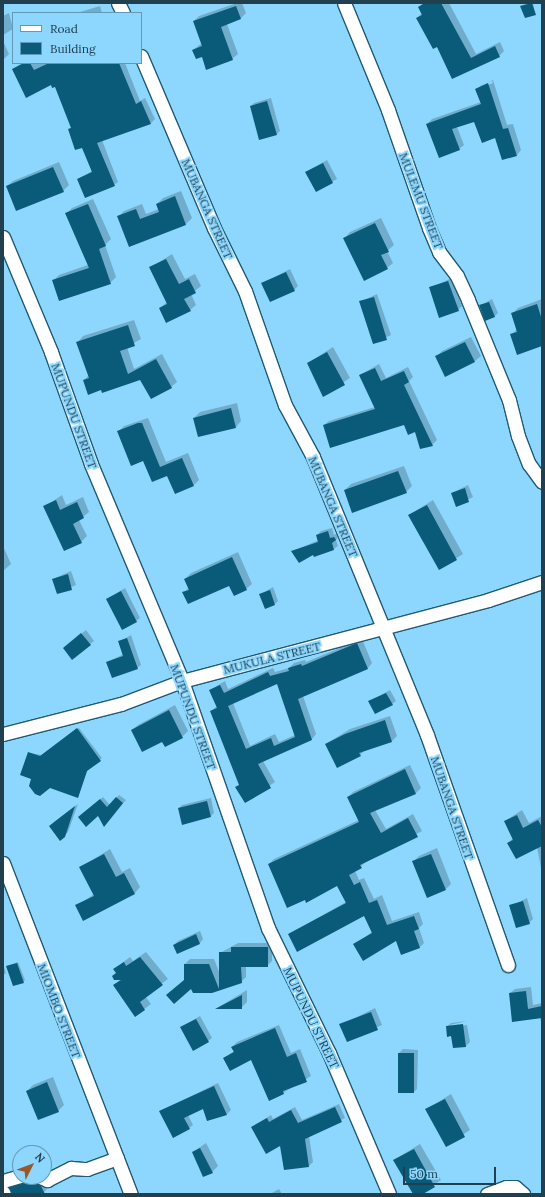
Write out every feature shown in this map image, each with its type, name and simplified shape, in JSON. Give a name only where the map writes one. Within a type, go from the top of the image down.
[{"type":"street","points":[[118,3],[122,12]]},
{"type":"street","name":"MULEMU STREET","points":[[344,3],[388,110],[429,228],[439,252],[457,276],[468,300],[509,400],[523,450],[542,482]]},
{"type":"street","name":"MUBANGA STREET","points":[[142,58],[214,228],[245,292],[285,405],[313,457],[383,627],[426,735],[508,965]]},
{"type":"street","name":"MUPUNDU STREET","points":[[3,237],[51,352],[94,472],[182,681],[268,928],[329,1053],[389,1194]]},
{"type":"street","name":"MUKULA STREET","points":[[3,734],[121,704],[182,681],[488,600],[542,582]]},
{"type":"street","name":"MIOMBO STREET","points":[[3,863],[6,885],[131,1194]]},
{"type":"street","points":[[52,1178],[71,1168],[88,1169],[117,1158]]},
{"type":"street","points":[[487,1194],[506,1187],[515,1187],[523,1194]]},
{"type":"building","points":[[425,3],[441,3],[471,58],[495,46],[500,57],[452,79],[437,47],[433,49],[416,18],[422,15],[418,7]]},
{"type":"building","points":[[532,3],[536,15],[525,18],[520,6]]},
{"type":"building","points":[[236,6],[241,19],[221,27],[233,60],[206,70],[202,57],[196,59],[192,50],[202,46],[193,21]]},
{"type":"building","points":[[22,64],[31,64],[34,70],[47,64],[119,64],[136,104],[141,101],[151,124],[97,143],[115,186],[85,198],[77,179],[92,172],[82,148],[75,150],[68,129],[71,128],[55,87],[52,88],[51,85],[26,98],[12,69]]},
{"type":"building","points":[[488,83],[503,129],[508,128],[517,156],[502,160],[495,138],[482,143],[474,122],[452,129],[460,150],[439,158],[426,124],[481,104],[475,89]]},
{"type":"building","points":[[267,101],[277,135],[259,140],[250,106]]},
{"type":"building","points":[[323,163],[333,183],[316,192],[305,172]]},
{"type":"building","points":[[53,167],[64,192],[16,211],[6,186]]},
{"type":"building","points":[[175,196],[186,225],[129,247],[117,216],[136,209],[140,219],[159,212],[156,204]]},
{"type":"building","points":[[88,204],[106,246],[99,249],[111,284],[59,301],[52,280],[89,268],[65,213]]},
{"type":"building","points":[[375,223],[389,252],[381,255],[388,269],[364,281],[343,238]]},
{"type":"building","points":[[166,259],[179,284],[189,279],[196,293],[184,299],[191,311],[166,323],[159,308],[167,304],[149,267]]},
{"type":"building","points":[[286,272],[295,291],[270,302],[261,283]]},
{"type":"building","points":[[448,281],[459,311],[439,318],[429,287]]},
{"type":"building","points":[[374,297],[387,340],[373,344],[359,301]]},
{"type":"building","points":[[489,302],[495,317],[485,321],[479,305]]},
{"type":"building","points":[[537,304],[542,320],[542,346],[517,355],[510,334],[517,332],[511,313]]},
{"type":"building","points":[[128,325],[135,346],[120,351],[128,374],[156,359],[172,388],[151,399],[140,380],[102,393],[101,390],[88,395],[83,380],[89,378],[76,342]]},
{"type":"building","points":[[465,342],[475,362],[445,377],[435,356]]},
{"type":"building","points":[[327,352],[345,385],[323,397],[307,363]]},
{"type":"building","points":[[375,368],[381,381],[404,371],[409,382],[404,385],[433,446],[420,449],[415,432],[408,435],[404,425],[330,448],[323,425],[375,409],[359,375]]},
{"type":"building","points":[[231,408],[236,428],[198,437],[193,418]]},
{"type":"building","points":[[138,423],[142,423],[160,467],[182,458],[194,486],[175,494],[167,476],[152,482],[143,461],[131,466],[117,431]]},
{"type":"building","points":[[398,471],[407,493],[352,513],[344,490]]},
{"type":"building","points":[[465,488],[469,502],[456,507],[451,493]]},
{"type":"building","points":[[56,500],[60,510],[77,502],[84,518],[73,524],[82,543],[64,551],[43,506]]},
{"type":"building","points":[[427,505],[457,560],[439,570],[408,515]]},
{"type":"building","points":[[328,531],[330,538],[334,537],[336,540],[332,543],[334,550],[314,557],[313,555],[299,563],[291,551],[318,542],[316,535]]},
{"type":"building","points":[[232,557],[247,590],[234,596],[229,586],[188,604],[182,592],[189,590],[184,579]]},
{"type":"building","points":[[68,574],[72,590],[57,594],[52,579]]},
{"type":"building","points":[[270,590],[275,605],[265,609],[259,594]]},
{"type":"building","points":[[121,591],[137,622],[122,630],[106,599]]},
{"type":"building","points":[[81,633],[91,645],[72,660],[63,648]]},
{"type":"building","points":[[127,638],[138,669],[112,678],[106,662],[123,656],[118,641]]},
{"type":"building","points":[[357,643],[368,669],[298,699],[312,740],[258,764],[271,788],[245,803],[235,787],[239,785],[210,711],[217,708],[209,690],[220,685],[224,693],[268,672],[270,676],[289,671],[288,668],[301,664],[302,666]],"holes":[[[277,684],[295,737],[274,746],[271,738],[246,749],[228,706]]]},
{"type":"building","points":[[386,693],[393,705],[375,714],[368,701]]},
{"type":"building","points":[[169,710],[183,738],[165,747],[162,742],[142,752],[131,730]]},
{"type":"building","points":[[385,720],[392,742],[359,753],[361,756],[337,768],[325,744],[345,734]]},
{"type":"building","points":[[77,728],[101,761],[87,771],[78,798],[50,788],[40,796],[35,794],[29,786],[31,779],[20,775],[28,752],[40,756]]},
{"type":"building","points":[[405,769],[416,794],[370,813],[381,833],[408,818],[418,837],[360,865],[362,868],[349,875],[354,885],[360,882],[369,903],[377,900],[387,925],[414,916],[419,929],[414,931],[420,948],[401,955],[396,941],[363,961],[353,944],[372,933],[364,916],[297,952],[288,934],[346,903],[337,886],[306,903],[305,900],[287,908],[268,864],[359,822],[347,797]]},
{"type":"building","points":[[116,797],[123,803],[104,827],[98,816],[86,827],[78,817],[100,799],[107,807]]},
{"type":"building","points":[[207,801],[211,817],[182,825],[178,808]]},
{"type":"building","points":[[75,806],[65,837],[60,841],[49,826]]},
{"type":"building","points":[[517,815],[523,828],[538,820],[542,827],[542,846],[516,859],[507,843],[513,840],[504,821]]},
{"type":"building","points":[[104,854],[116,877],[124,873],[135,894],[83,921],[75,905],[94,896],[79,867]]},
{"type":"building","points":[[431,854],[446,890],[427,898],[412,861]]},
{"type":"building","points":[[523,901],[530,924],[516,928],[509,905]]},
{"type":"building","points":[[196,934],[200,944],[177,954],[173,945]]},
{"type":"building","points":[[231,947],[268,947],[268,967],[241,967],[242,983],[212,993],[193,993],[191,989],[174,1004],[166,995],[184,980],[184,964],[209,964],[219,989],[219,952],[231,952]]},
{"type":"building","points":[[140,957],[163,985],[140,1002],[145,1010],[135,1017],[113,985],[121,980],[114,980],[112,976],[116,973],[113,969],[124,962],[126,966]]},
{"type":"building","points":[[17,963],[24,983],[13,986],[6,966]]},
{"type":"building","points":[[526,991],[528,1009],[542,1006],[542,1018],[512,1022],[509,993]]},
{"type":"building","points":[[242,995],[242,1009],[215,1009]]},
{"type":"building","points":[[371,1012],[378,1030],[347,1042],[339,1024]]},
{"type":"building","points":[[196,1019],[209,1042],[193,1051],[180,1027]]},
{"type":"building","points":[[463,1024],[466,1047],[453,1048],[451,1036],[447,1037],[446,1026]]},
{"type":"building","points":[[275,1028],[287,1057],[296,1053],[307,1082],[283,1091],[284,1094],[269,1101],[251,1060],[230,1071],[223,1058],[234,1052],[231,1047]]},
{"type":"building","points":[[398,1053],[414,1053],[414,1093],[398,1093]]},
{"type":"building","points":[[47,1082],[59,1112],[38,1120],[26,1091]]},
{"type":"building","points":[[214,1086],[227,1115],[207,1121],[203,1109],[184,1118],[190,1129],[173,1138],[159,1111]]},
{"type":"building","points":[[445,1099],[465,1137],[446,1147],[425,1109]]},
{"type":"building","points":[[335,1107],[342,1122],[305,1139],[309,1167],[284,1170],[280,1146],[266,1154],[251,1127],[267,1118],[269,1122],[291,1110],[298,1123]]},
{"type":"building","points":[[200,1148],[213,1173],[203,1177],[192,1152]]},
{"type":"building","points":[[414,1149],[435,1187],[423,1194],[413,1194],[393,1160]]},
{"type":"building","points":[[16,1185],[40,1185],[45,1194],[12,1194],[9,1187]]}]
